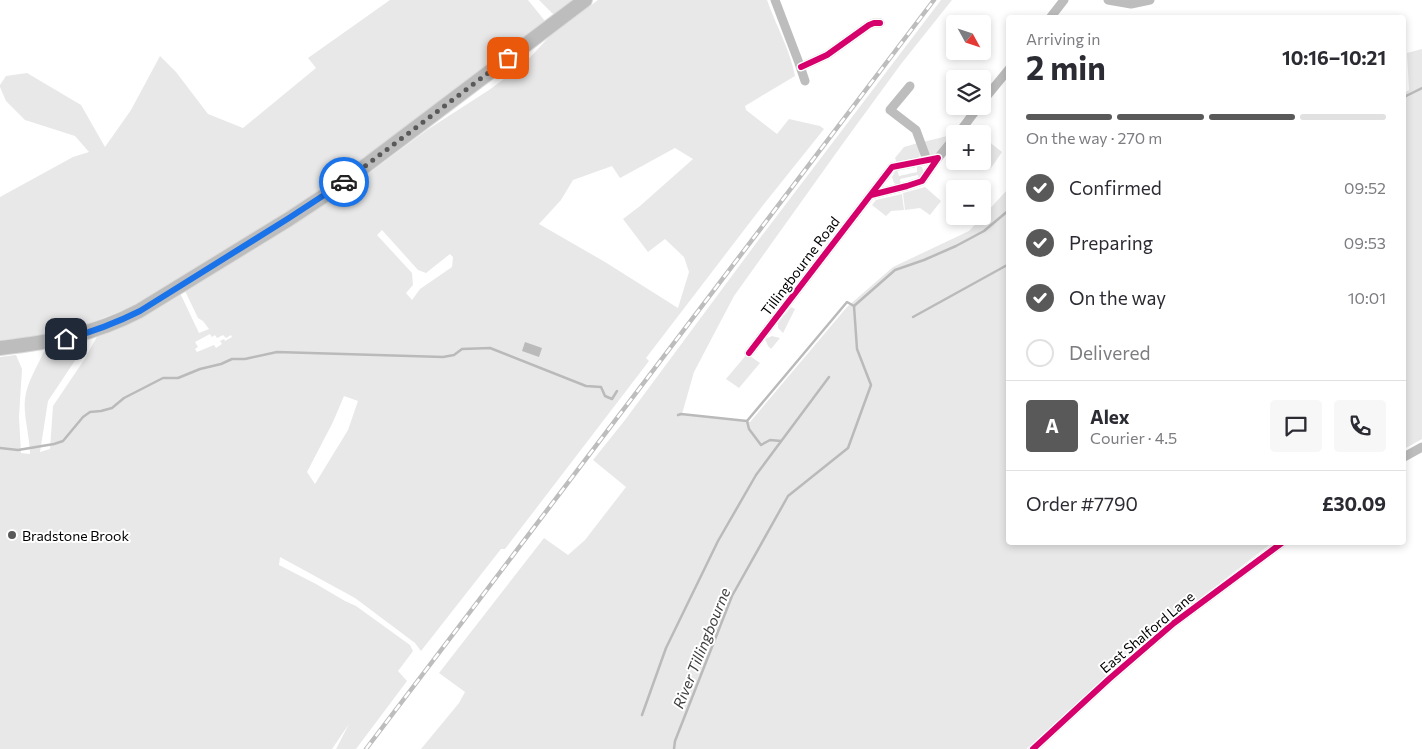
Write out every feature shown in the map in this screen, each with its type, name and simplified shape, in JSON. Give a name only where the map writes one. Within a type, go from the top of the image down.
[{"type":"main road","points":[[0,348],[85,334],[120,322],[140,311],[336,188],[585,0]]},
{"type":"street","points":[[775,0],[805,81]]},
{"type":"street","points":[[1052,15],[1064,0]]},
{"type":"street","points":[[1108,0],[1131,4],[1150,0]]},
{"type":"street","points":[[801,67],[827,55],[869,25],[880,23]]},
{"type":"street","points":[[991,91],[1006,73]]},
{"type":"street","points":[[910,86],[890,110],[916,130],[927,160]]},
{"type":"street","points":[[965,125],[973,115]]},
{"type":"street","points":[[871,195],[922,181],[946,148]]},
{"type":"street","name":"Tillingbourne Road","points":[[749,353],[892,167],[938,158]]},
{"type":"street","points":[[1406,456],[1422,447]]},
{"type":"street","name":"East Shalford Lane","points":[[1033,749],[1109,679],[1174,624],[1279,545]]},
{"type":"shaded area","points":[[390,0],[528,0],[545,21],[358,165],[322,190],[131,307],[88,324],[32,337],[0,340],[0,197],[73,157],[89,152],[75,136],[25,120],[6,101],[0,85],[6,76],[27,73],[81,105],[105,147],[131,110],[160,56],[176,72],[208,114],[243,128],[316,68],[308,58]]},
{"type":"shaded area","points":[[539,0],[576,0],[555,15]]},
{"type":"shaded area","points":[[598,0],[767,0],[793,66],[795,76],[745,106],[746,110],[777,134],[789,119],[820,126],[824,129],[646,358],[649,361],[505,549],[501,549],[421,651],[415,643],[355,598],[280,557],[279,565],[356,606],[410,645],[413,651],[398,671],[407,681],[356,749],[336,749],[349,724],[332,749],[0,749],[0,357],[16,355],[22,369],[19,417],[21,453],[30,454],[25,412],[26,392],[45,349],[88,341],[48,401],[40,452],[50,449],[53,406],[84,360],[98,335],[180,293],[199,333],[209,329],[198,318],[185,291],[352,186],[427,130],[489,90],[524,64],[549,37]],"holes":[[[675,148],[693,159],[623,219],[648,252],[665,239],[684,257],[689,272],[678,308],[605,262],[539,224],[561,200],[573,180],[612,166],[620,178]],[[382,230],[418,270],[426,273],[450,254],[453,257],[452,267],[420,289],[412,300],[406,293],[413,285],[412,273],[377,235]],[[210,334],[212,337],[215,335],[217,338],[223,335],[226,338],[231,335],[232,337],[225,341],[224,339],[220,341],[222,344],[216,348],[214,345],[197,352],[195,349],[198,347],[195,342]],[[344,396],[358,401],[348,430],[315,484],[307,472]]]},
{"type":"shaded area","points":[[941,0],[952,0],[901,64],[734,296],[694,372],[682,414],[750,422],[847,307],[893,267],[969,231],[975,225],[991,225],[991,207],[1006,191],[1006,545],[1269,545],[1157,631],[1026,749],[421,749],[459,703],[465,692],[439,673],[544,538],[568,555],[585,540],[626,487],[593,460],[625,420],[757,242]]},
{"type":"shaded area","points":[[1422,49],[1422,439],[1406,448],[1406,92],[1409,90],[1407,53]]},
{"type":"shaded area","points":[[946,136],[946,142],[939,152],[932,155],[929,154],[923,142]]},
{"type":"shaded area","points":[[918,143],[920,155],[918,159],[897,163],[895,158],[904,147]]},
{"type":"shaded area","points":[[991,143],[1002,152],[991,168]]},
{"type":"shaded area","points":[[917,165],[922,167],[924,173],[920,180],[918,175],[900,179],[901,185],[894,183],[892,177],[896,170],[899,176],[917,172]]},
{"type":"shaded area","points":[[925,187],[941,201],[930,215],[920,208],[905,210],[903,193]]},
{"type":"shaded area","points":[[902,194],[904,210],[891,211],[886,216],[872,205],[876,200]]},
{"type":"shaded area","points":[[791,307],[795,309],[783,333],[778,328],[778,323]]},
{"type":"shaded area","points":[[772,336],[780,338],[771,349],[765,339]]},
{"type":"shaded area","points":[[525,342],[542,348],[539,357],[522,351]]},
{"type":"shaded area","points":[[747,354],[760,363],[739,388],[726,379]]},
{"type":"waterway","name":"River Tillingbourne","points":[[1406,96],[1422,88]]},
{"type":"waterway","name":"River Tillingbourne","points":[[854,306],[895,270],[956,246],[984,231],[1006,213]]},
{"type":"waterway","points":[[913,317],[1006,266]]},
{"type":"waterway","points":[[678,415],[747,421],[847,302],[854,306]]},
{"type":"waterway","name":"River Tillingbourne","points":[[674,749],[675,741],[732,596],[788,496],[848,448],[871,385],[857,349],[854,306]]},
{"type":"waterway","points":[[0,448],[18,450],[63,441],[83,417],[90,412],[112,408],[124,398],[163,378],[178,378],[232,359],[245,359],[277,352],[443,357],[454,355],[462,349],[490,348],[586,386],[601,387],[605,396],[612,399],[617,391]]},
{"type":"waterway","points":[[642,715],[666,648],[718,541],[756,475],[829,377]]},
{"type":"waterway","points":[[747,421],[749,429],[761,445],[770,440],[781,441]]},
{"type":"railway","points":[[366,749],[934,0]]},
{"type":"cycle path","points":[[801,67],[827,55],[869,25],[880,23]]},
{"type":"cycle path","points":[[749,353],[892,167],[938,158],[922,181],[871,195]]},
{"type":"cycle path","points":[[1033,749],[1109,679],[1174,623],[1279,545]]},
{"type":"way so far","points":[[344,182],[508,58]]},
{"type":"place","name":"Bradstone Brook","points":[[12,535]]},
{"type":"route","points":[[66,339],[120,322],[140,311],[344,182]]}]
